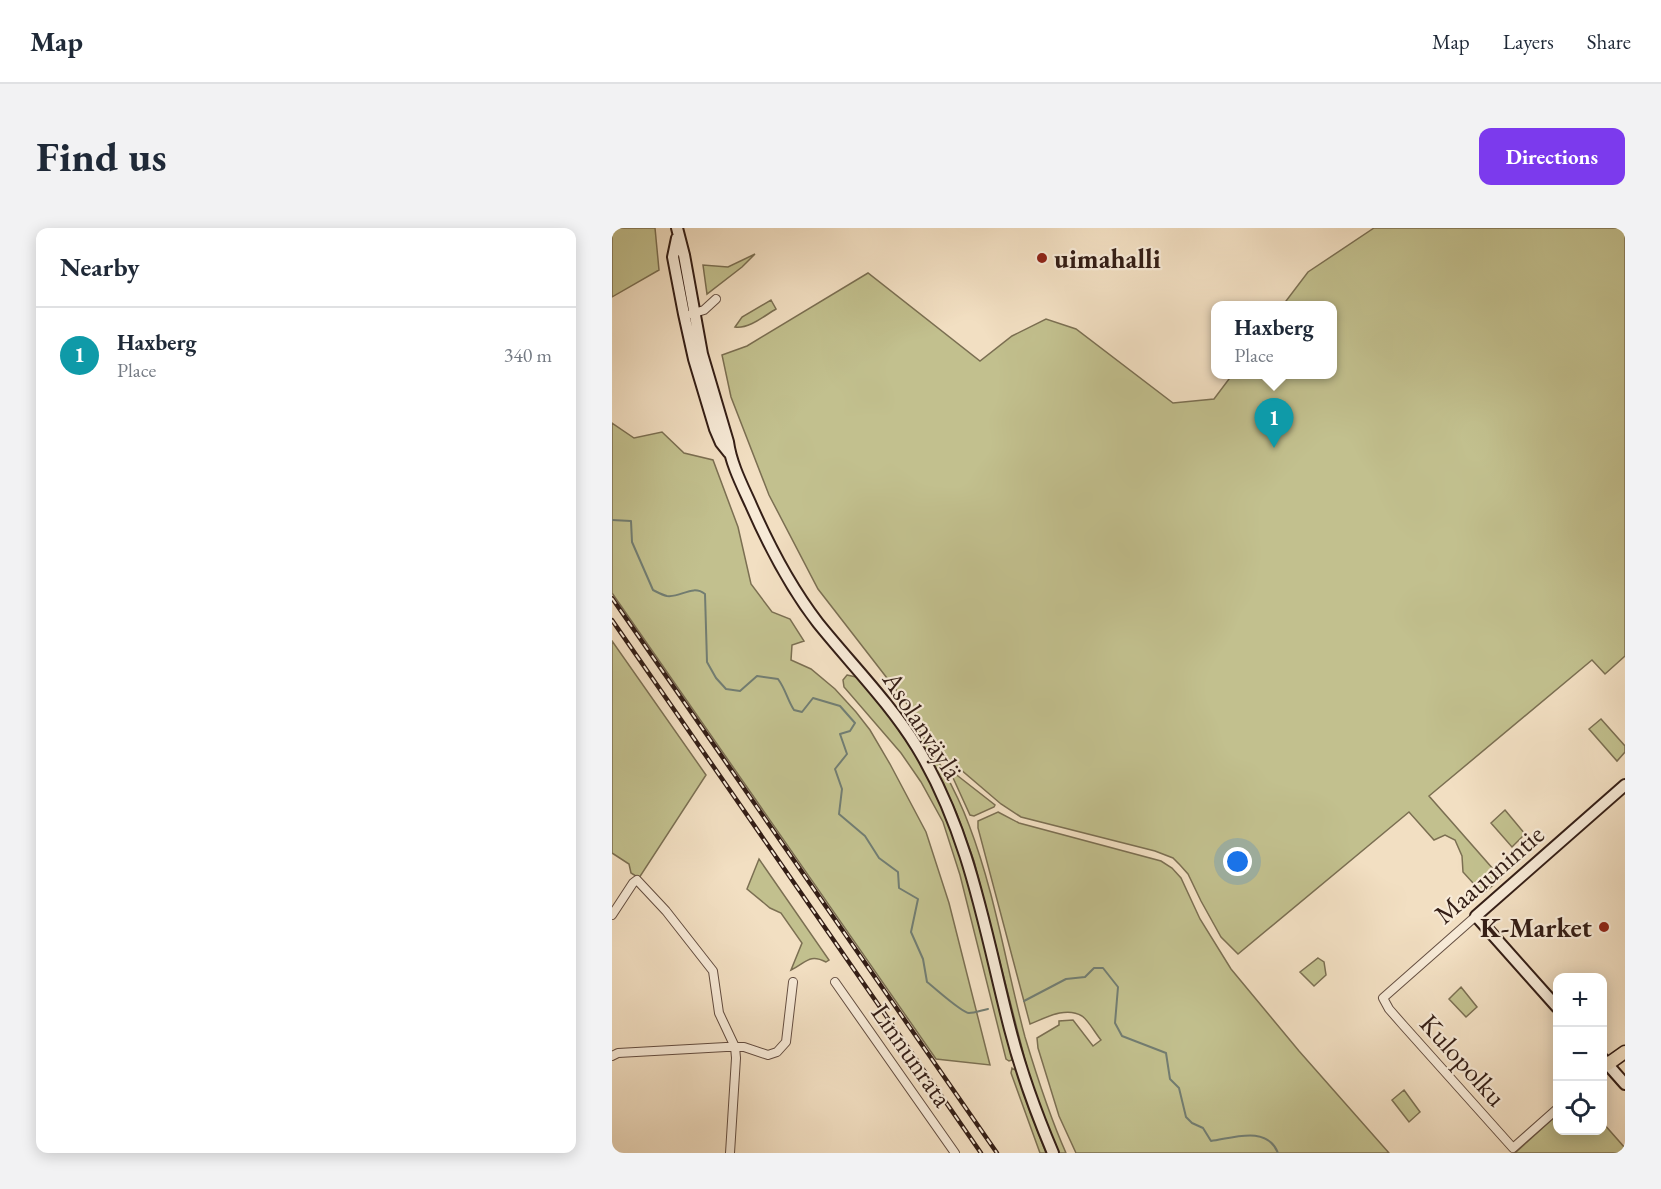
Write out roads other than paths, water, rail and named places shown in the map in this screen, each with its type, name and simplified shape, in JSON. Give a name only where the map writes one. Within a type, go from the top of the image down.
[{"type":"main road","name":"Asolanväylä","points":[[677,232],[684,255],[691,311],[728,442],[729,453],[760,526],[790,581],[817,621],[910,737],[935,778],[949,808],[971,873],[1020,1064],[1053,1153]]},
{"type":"main road","name":"Maauunintie","points":[[1476,916],[1625,785]]},
{"type":"main road","points":[[1476,916],[1553,1003]]},
{"type":"main road","points":[[1607,1062],[1625,1052]]},
{"type":"main road","points":[[1607,1067],[1625,1084]]},
{"type":"street","points":[[612,915],[637,880],[666,911],[713,971],[719,1013],[735,1047],[730,1153]]},
{"type":"street","name":"Maauunintie","points":[[1383,998],[1476,916]]},
{"type":"street","points":[[612,1056],[618,1053],[735,1047],[750,1048],[768,1055],[777,1052],[786,1042],[793,982]]},
{"type":"street","name":"Linnunrata","points":[[835,982],[955,1153]]},
{"type":"street","name":"Kulopolku","points":[[1383,998],[1389,1009],[1514,1148],[1553,1113]]},
{"type":"waterway","points":[[612,520],[631,521],[632,542],[653,590],[667,596],[696,590],[705,594],[707,662],[716,678],[726,689],[740,691],[757,676],[778,679],[794,710],[802,712],[813,698],[840,706],[855,723],[850,731],[840,734],[847,754],[835,769],[842,789],[839,814],[865,836],[879,858],[898,872],[899,888],[918,899],[911,932],[923,959],[927,982],[966,1012],[988,1009]]},
{"type":"waterway","points":[[1024,1001],[1066,979],[1085,977],[1094,968],[1103,968],[1118,987],[1115,1023],[1122,1036],[1166,1053],[1170,1079],[1179,1088],[1186,1117],[1203,1128],[1211,1141],[1239,1136],[1258,1136],[1273,1144],[1278,1153]]},
{"type":"railway","points":[[612,598],[997,1153]]},
{"type":"railway","points":[[612,620],[981,1153]]},
{"type":"place","name":"uimahalli","points":[[1042,258]]},
{"type":"place","name":"Haxberg","points":[[1274,448]]},
{"type":"place","name":"K-Market","points":[[1604,927]]}]
